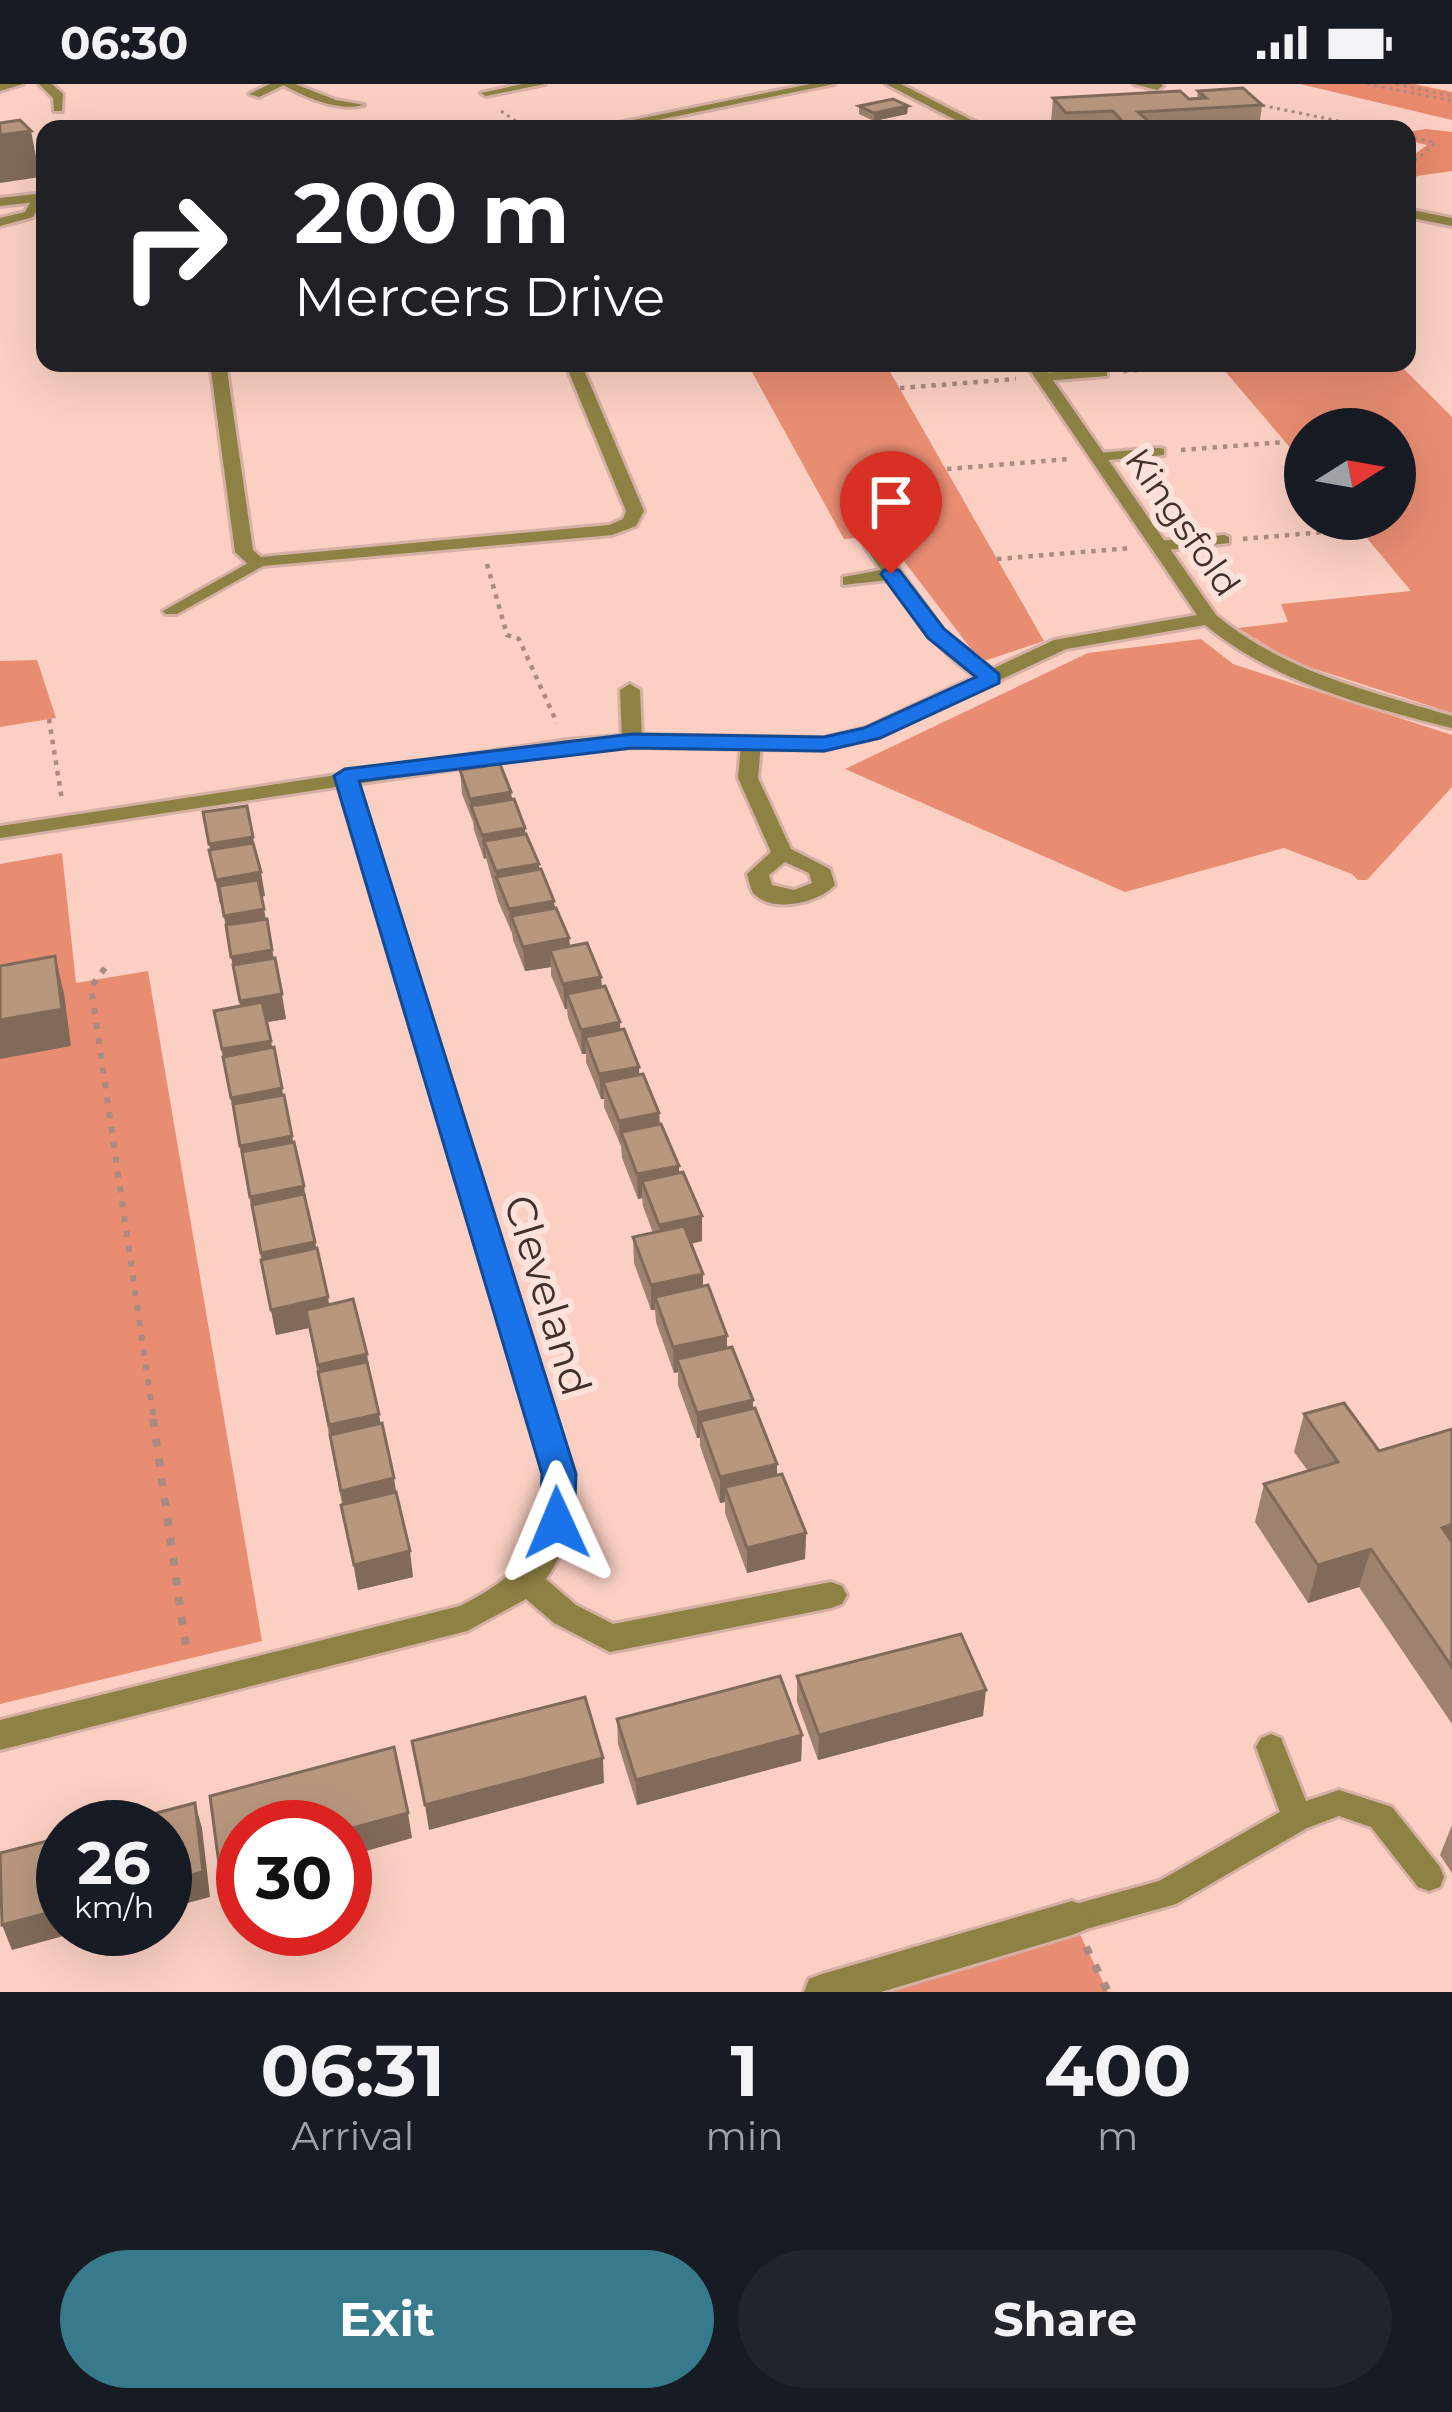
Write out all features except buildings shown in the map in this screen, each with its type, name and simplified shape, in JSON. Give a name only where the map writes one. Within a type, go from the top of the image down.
[{"type":"street","points":[[0,87],[17,84]]},
{"type":"street","points":[[45,84],[59,97],[58,108]]},
{"type":"street","points":[[255,94],[283,84]]},
{"type":"street","points":[[642,120],[829,84]]},
{"type":"street","points":[[892,84],[965,120]]},
{"type":"street","points":[[1140,84],[1157,86]]},
{"type":"street","points":[[0,202],[36,198]]},
{"type":"street","points":[[1416,215],[1452,222]]},
{"type":"street","points":[[219,372],[244,552],[257,563],[612,530],[630,522],[635,511],[577,372]]},
{"type":"street","name":"Kingsfold","points":[[1038,372],[1209,619],[1238,648],[1278,667],[1452,722]]},
{"type":"street","points":[[874,547],[936,634],[991,678]]},
{"type":"street","points":[[849,580],[891,574]]},
{"type":"street","points":[[0,832],[345,776],[567,746],[632,741],[824,744],[872,733],[1061,644],[1209,619]]},
{"type":"street","points":[[630,690],[632,741]]},
{"type":"street","points":[[751,745],[748,778],[782,853]]},
{"type":"street","name":"Cleveland","points":[[0,1735],[467,1618],[514,1595],[538,1569],[557,1523],[559,1474],[345,776]]},
{"type":"street","points":[[526,1581],[565,1614],[610,1638],[831,1595]]},
{"type":"street","points":[[822,1992],[1072,1918]]},
{"type":"lane","points":[[283,84],[334,103],[359,105]]},
{"type":"lane","points":[[486,93],[540,84]]},
{"type":"lane","points":[[0,222],[26,218],[36,209]]},
{"type":"lane","points":[[1080,372],[1102,373]]},
{"type":"lane","points":[[1097,457],[1159,452]]},
{"type":"lane","points":[[1158,546],[1224,540]]},
{"type":"lane","points":[[171,611],[257,563]]},
{"type":"lane","points":[[1271,1747],[1297,1818]]},
{"type":"lane","points":[[1072,1918],[1165,1894],[1297,1818],[1339,1803],[1381,1817],[1429,1876]]},
{"type":"path","points":[[1367,84],[1452,99]]},
{"type":"path","points":[[1396,84],[1452,99]]},
{"type":"path","points":[[1240,102],[1332,120]]},
{"type":"path","points":[[1416,138],[1435,143],[1416,160]]},
{"type":"path","points":[[899,388],[1022,372]]},
{"type":"path","points":[[1102,373],[1115,372]]},
{"type":"path","points":[[1159,452],[1284,442]]},
{"type":"path","points":[[947,469],[1097,457]]},
{"type":"path","points":[[1224,540],[1284,535]]},
{"type":"path","points":[[481,543],[507,635],[519,639],[567,746]]},
{"type":"path","points":[[997,560],[1158,546]]},
{"type":"path","points":[[50,719],[65,821]]},
{"type":"path","points":[[104,968],[91,987],[191,1687]]},
{"type":"path","points":[[1072,1918],[1108,1992]]},
{"type":"shaded area","points":[[1300,84],[1414,84],[1452,92],[1452,120]]},
{"type":"shaded area","points":[[1416,131],[1452,132],[1452,171],[1416,177],[1416,153],[1427,145],[1416,142]]},
{"type":"shaded area","points":[[752,372],[890,372],[1044,641],[981,662],[884,535],[844,539]]},
{"type":"shaded area","points":[[1226,372],[1407,372],[1452,417],[1452,713],[1293,662],[1238,628],[1288,622],[1281,604],[1411,591],[1368,540],[1416,540],[1416,408],[1284,408],[1284,440]]},
{"type":"shaded area","points":[[1201,639],[1233,664],[1452,735],[1452,787],[1367,880],[1284,848],[1125,892],[845,769],[1088,653]]},
{"type":"shaded area","points":[[37,660],[56,718],[0,727],[0,661]]},
{"type":"shaded area","points":[[62,853],[76,983],[148,971],[262,1641],[0,1704],[0,864]]},
{"type":"shaded area","points":[[1072,1918],[1108,1992],[822,1992]]},
{"type":"route","points":[[557,1523],[559,1474],[345,776],[632,741],[824,744],[872,733],[991,678],[936,634],[891,574]]}]
